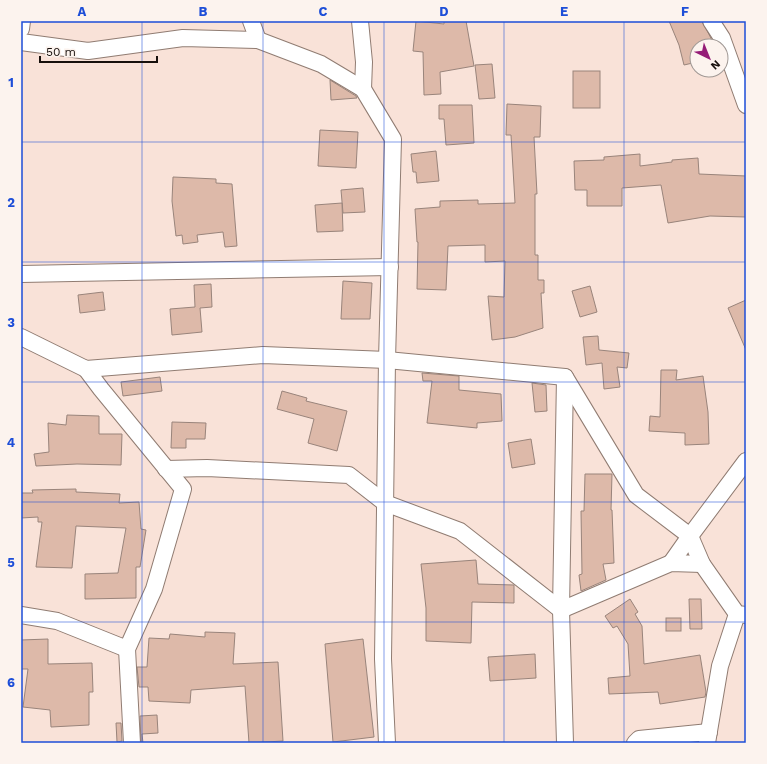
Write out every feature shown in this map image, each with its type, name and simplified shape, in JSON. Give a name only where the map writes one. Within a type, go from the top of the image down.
[{"type":"street","points":[[21,29],[22,21]]},
{"type":"street","points":[[251,21],[258,40]]},
{"type":"street","points":[[360,21],[364,62],[363,89]]},
{"type":"street","points":[[711,21],[722,38],[746,105]]},
{"type":"street","points":[[21,42],[88,50],[183,38],[258,40],[321,64],[363,89],[393,139],[387,360],[383,659],[387,743]]},
{"type":"street","points":[[21,274],[390,267]]},
{"type":"street","points":[[21,337],[86,369],[183,489],[154,589],[127,649],[132,743]]},
{"type":"street","points":[[86,369],[263,355],[387,360],[565,377]]},
{"type":"street","points":[[565,377],[636,495],[690,536],[702,564],[741,615],[720,666],[708,737],[639,739],[635,743]]},
{"type":"street","points":[[565,377],[561,610],[565,743]]},
{"type":"street","points":[[671,563],[746,461]]},
{"type":"street","points":[[166,468],[207,468],[349,475],[385,503],[460,531],[561,610]]},
{"type":"street","points":[[561,610],[671,563],[702,564]]},
{"type":"street","points":[[21,615],[57,621],[127,649]]},
{"type":"building","points":[[416,21],[444,24],[444,21],[466,21],[474,66],[440,72],[441,94],[424,95],[423,52],[413,51]]},
{"type":"building","points":[[669,21],[702,21],[711,38],[689,38],[689,64],[684,65],[679,45]]},
{"type":"building","points":[[492,64],[495,98],[479,99],[475,65]]},
{"type":"building","points":[[573,71],[600,71],[600,108],[573,108]]},
{"type":"building","points":[[330,80],[356,96],[357,98],[331,100]]},
{"type":"building","points":[[507,104],[541,106],[540,137],[534,137],[537,194],[535,194],[535,255],[538,255],[538,280],[544,280],[544,293],[541,293],[543,328],[515,337],[492,340],[488,296],[504,297],[505,261],[485,262],[485,245],[448,246],[446,290],[417,289],[418,242],[415,209],[440,207],[440,201],[478,200],[478,204],[515,203],[511,135],[506,135]]},
{"type":"building","points":[[439,105],[472,105],[474,143],[446,145],[444,119],[439,119]]},
{"type":"building","points":[[320,130],[358,132],[356,168],[318,166]]},
{"type":"building","points":[[436,151],[439,181],[417,183],[416,172],[413,172],[411,154]]},
{"type":"building","points":[[640,154],[640,166],[672,162],[672,160],[698,158],[699,174],[746,176],[746,217],[710,216],[668,223],[661,185],[622,188],[622,206],[587,206],[587,190],[575,190],[574,161],[604,160],[604,157]]},
{"type":"building","points":[[173,177],[216,179],[216,183],[232,184],[237,246],[225,247],[223,232],[197,235],[198,242],[183,244],[182,235],[176,236],[172,201]]},
{"type":"building","points":[[363,188],[365,212],[343,213],[341,190]]},
{"type":"building","points":[[342,203],[343,231],[317,232],[315,205]]},
{"type":"building","points":[[343,281],[372,283],[370,319],[341,319]]},
{"type":"building","points":[[211,284],[212,307],[200,308],[202,332],[172,335],[170,309],[195,307],[194,285]]},
{"type":"building","points":[[590,286],[597,312],[580,317],[572,291]]},
{"type":"building","points":[[103,292],[105,310],[80,313],[78,295]]},
{"type":"building","points":[[746,300],[746,350],[728,308]]},
{"type":"building","points":[[598,336],[599,350],[629,353],[627,368],[617,367],[620,387],[604,389],[602,363],[586,365],[583,337]]},
{"type":"building","points":[[661,370],[677,370],[676,380],[703,376],[708,412],[709,444],[685,445],[685,433],[649,431],[650,416],[660,417]]},
{"type":"building","points":[[422,373],[459,376],[459,390],[501,394],[502,421],[477,423],[477,428],[427,423],[432,381],[423,381]]},
{"type":"building","points":[[160,377],[162,391],[123,396],[121,382]]},
{"type":"building","points":[[532,383],[546,385],[547,411],[535,412]]},
{"type":"building","points":[[282,391],[307,398],[306,401],[347,411],[337,451],[308,443],[314,419],[277,409]]},
{"type":"building","points":[[67,415],[99,416],[99,434],[122,434],[121,465],[77,464],[36,466],[34,454],[49,452],[48,423],[66,425]]},
{"type":"building","points":[[172,422],[206,423],[205,439],[186,439],[186,448],[171,448]]},
{"type":"building","points":[[531,439],[535,464],[512,468],[508,443]]},
{"type":"building","points":[[585,474],[612,474],[611,510],[614,563],[603,564],[606,580],[581,591],[579,575],[582,574],[581,511],[584,511]]},
{"type":"building","points":[[76,489],[76,492],[120,494],[119,503],[139,502],[141,529],[146,530],[140,567],[136,567],[136,598],[85,599],[85,574],[118,573],[126,528],[76,526],[72,568],[36,567],[42,522],[38,522],[38,517],[21,518],[21,493],[33,493],[32,490]]},
{"type":"building","points":[[476,560],[478,584],[514,585],[514,603],[472,602],[471,643],[426,641],[426,608],[421,564]]},
{"type":"building","points":[[630,599],[638,612],[635,614],[642,626],[644,664],[700,655],[706,692],[705,697],[660,704],[658,692],[609,694],[608,678],[630,676],[628,644],[617,626],[613,628],[605,616]]},
{"type":"building","points":[[689,599],[701,599],[702,629],[690,629]]},
{"type":"building","points":[[666,618],[681,618],[681,631],[666,631]]},
{"type":"building","points":[[205,632],[235,633],[233,664],[278,662],[283,741],[249,743],[245,686],[191,690],[190,703],[149,701],[148,687],[139,687],[137,667],[147,667],[149,638],[169,639],[170,634],[205,637]]},
{"type":"building","points":[[48,639],[48,664],[92,663],[93,692],[89,692],[89,725],[51,727],[50,710],[23,707],[28,669],[21,669],[21,640]]},
{"type":"building","points":[[363,639],[374,737],[333,742],[325,644]]},
{"type":"building","points":[[535,654],[536,678],[490,681],[488,657]]},
{"type":"building","points":[[157,715],[158,733],[142,734],[143,743],[141,743],[140,716]]},
{"type":"building","points":[[116,723],[121,723],[122,741],[117,742]]}]
